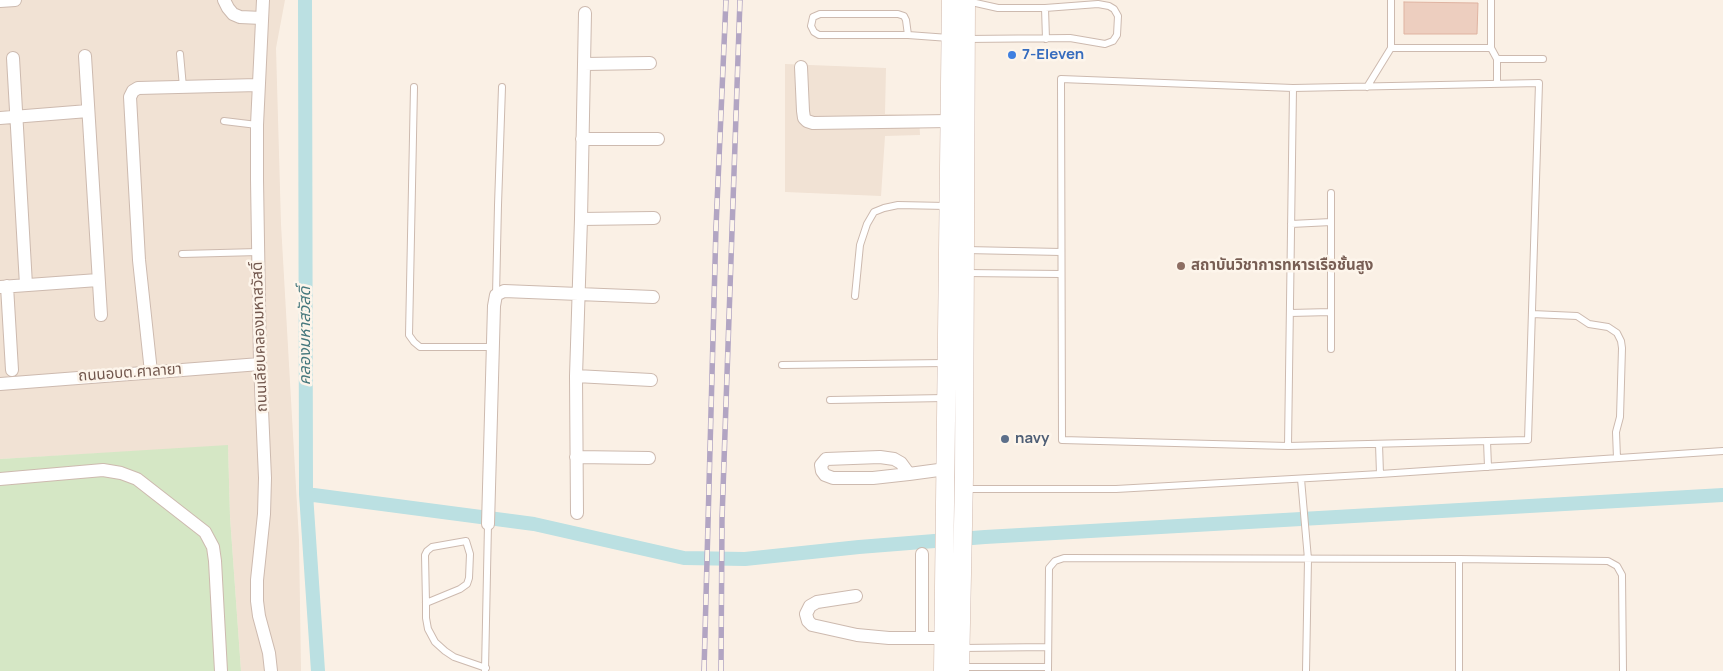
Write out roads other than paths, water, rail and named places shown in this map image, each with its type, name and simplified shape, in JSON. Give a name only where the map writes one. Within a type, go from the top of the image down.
[{"type":"main road","points":[[958,39],[964,250],[964,489],[963,520],[954,561],[943,643],[942,670],[960,669],[961,648],[954,561],[946,520],[946,363],[950,121],[961,0]]},
{"type":"main road","points":[[943,643],[961,648]]},
{"type":"street","points":[[0,1],[15,0]]},
{"type":"street","points":[[224,0],[233,14],[262,18]]},
{"type":"street","name":"ถนนเลียบคลองมหาสวัสดิ์","points":[[263,0],[257,125],[260,364],[265,478],[264,514],[256,580],[259,616],[269,653],[271,671]]},
{"type":"street","points":[[577,513],[576,376],[585,13]]},
{"type":"street","points":[[85,56],[101,316]]},
{"type":"street","points":[[13,58],[26,285]]},
{"type":"street","points":[[584,64],[650,63]]},
{"type":"street","points":[[801,67],[803,111],[804,118],[807,121],[950,121]]},
{"type":"street","points":[[150,372],[139,260],[130,97],[133,91],[138,88],[258,85]]},
{"type":"street","points":[[0,118],[88,111]]},
{"type":"street","points":[[582,139],[658,139]]},
{"type":"street","points":[[581,219],[654,218]]},
{"type":"street","points":[[12,370],[3,287],[98,280]]},
{"type":"street","points":[[488,524],[494,306],[496,295],[504,291],[653,297]]},
{"type":"street","name":"ถนนอบต.ศาลายา","points":[[0,384],[260,364]]},
{"type":"street","points":[[576,376],[652,380]]},
{"type":"street","points":[[576,457],[649,458]]},
{"type":"street","points":[[909,474],[902,463],[894,459],[880,457],[826,459],[822,466],[825,476],[833,478],[873,478],[946,470]]},
{"type":"street","points":[[0,479],[102,470],[120,473],[137,479],[205,532],[213,547],[215,562],[221,671]]},
{"type":"street","points":[[922,554],[922,638]]},
{"type":"street","points":[[856,596],[817,602],[810,606],[806,614],[808,621],[812,625],[856,635],[922,638],[943,643]]},
{"type":"lane","points":[[908,36],[906,20],[904,16],[898,14],[820,14],[813,17],[811,26],[814,32],[819,35],[908,36],[958,39],[1070,38],[1105,44],[1112,41],[1117,35],[1118,16],[1114,9],[1109,6],[1098,4],[1045,8],[998,8],[961,0]]},
{"type":"lane","points":[[1368,87],[1391,48],[1391,0]]},
{"type":"lane","points":[[1491,0],[1491,48],[1497,59],[1497,84]]},
{"type":"lane","points":[[1045,8],[1046,39]]},
{"type":"lane","points":[[1391,48],[1491,48]]},
{"type":"lane","points":[[180,54],[183,87]]},
{"type":"lane","points":[[1497,59],[1543,59]]},
{"type":"lane","points":[[1061,79],[1293,88],[1368,87],[1539,83],[1528,440],[1288,446],[1062,440],[1061,79]]},
{"type":"lane","points":[[414,87],[409,335],[420,347],[493,347]]},
{"type":"lane","points":[[496,295],[502,87]]},
{"type":"lane","points":[[1288,446],[1293,88]]},
{"type":"lane","points":[[224,121],[257,125]]},
{"type":"lane","points":[[1331,193],[1331,349]]},
{"type":"lane","points":[[855,296],[860,245],[866,224],[874,212],[898,205],[948,206]]},
{"type":"lane","points":[[1291,224],[1331,222]]},
{"type":"lane","points":[[964,250],[1061,252]]},
{"type":"lane","points":[[182,254],[258,252]]},
{"type":"lane","points":[[964,273],[1061,274]]},
{"type":"lane","points":[[1290,314],[1331,312]]},
{"type":"lane","points":[[1532,314],[1577,316],[1588,324],[1617,332],[1622,348],[1620,417],[1616,432],[1617,458]]},
{"type":"lane","points":[[782,365],[946,363]]},
{"type":"lane","points":[[830,400],[946,398]]},
{"type":"lane","points":[[1487,441],[1488,467]]},
{"type":"lane","points":[[1379,444],[1380,474]]},
{"type":"lane","points":[[964,489],[1116,489],[1301,482],[1380,474],[1723,451]]},
{"type":"lane","points":[[1301,482],[1308,559],[1306,671]]},
{"type":"lane","points":[[426,603],[460,589],[467,584],[470,554],[466,541],[432,547],[425,555],[426,603],[428,629],[434,642],[454,657],[486,669],[488,524]]},
{"type":"lane","points":[[960,669],[1048,669],[1049,568],[1055,562],[1064,558],[1459,559],[1608,561],[1617,566],[1622,575],[1623,671]]},
{"type":"lane","points":[[1459,559],[1459,671]]},
{"type":"lane","points":[[961,648],[1048,647]]},
{"type":"waterway","name":"คลองมหาสวัสดิ์","points":[[305,0],[306,494],[318,671]]},
{"type":"waterway","points":[[306,494],[534,524],[684,558],[745,559],[859,547],[985,537],[1723,495]]},
{"type":"railway","points":[[704,671],[716,227],[726,0]]},
{"type":"railway","points":[[721,671],[722,519],[740,0]]},
{"type":"place","name":"7-Eleven","points":[[1012,55]]},
{"type":"place","name":"สถาบันวิชาการทหารเรือชั้นสูง","points":[[1181,266]]},
{"type":"place","name":"navy","points":[[1005,439]]}]
